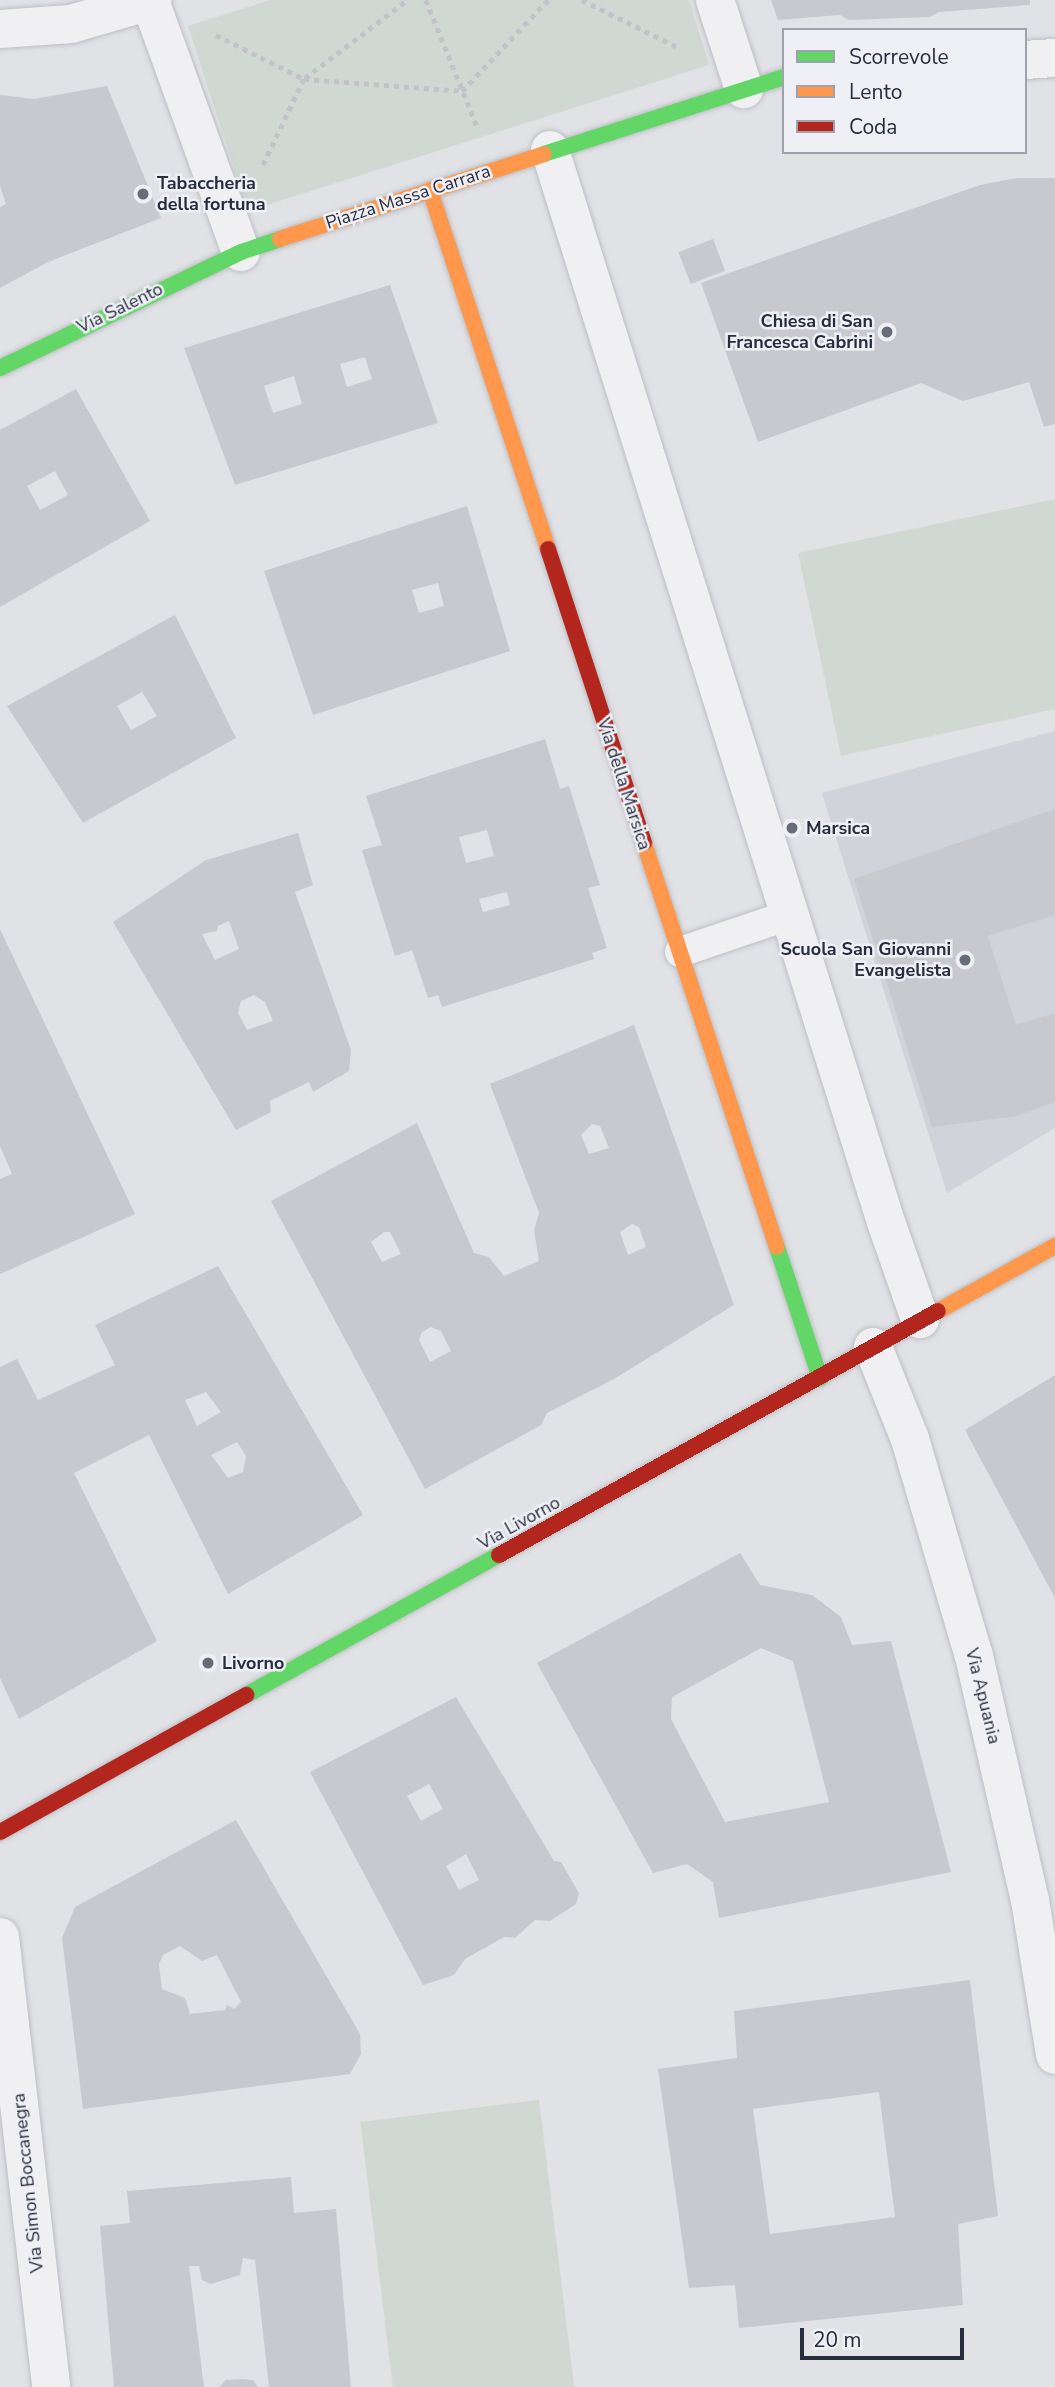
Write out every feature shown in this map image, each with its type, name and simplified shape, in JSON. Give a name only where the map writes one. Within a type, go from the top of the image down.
[{"type":"street","points":[[0,29],[71,24],[151,0],[241,252]]},
{"type":"street","points":[[715,0],[744,89],[782,78]]},
{"type":"street","points":[[1027,60],[1055,58]]},
{"type":"street","name":"Piazza Massa Carrara","points":[[241,252],[744,89]]},
{"type":"street","points":[[550,150],[789,915],[920,1319]]},
{"type":"street","name":"Via della Marsica","points":[[430,190],[820,1378]]},
{"type":"street","name":"Via Salento","points":[[0,368],[241,252]]},
{"type":"street","name":"Via Livorno","points":[[0,1832],[1055,1246]]},
{"type":"street","name":"Via Apuania","points":[[873,1348],[910,1439],[954,1581],[1048,1960],[1055,2055]]},
{"type":"street","name":"Via Simon Boccanegra","points":[[0,1937],[51,2387]]},
{"type":"lane","points":[[680,952],[789,915]]},
{"type":"path","points":[[258,177],[304,79],[407,0]]},
{"type":"path","points":[[426,0],[479,130]]},
{"type":"path","points":[[462,90],[548,0]]},
{"type":"path","points":[[583,0],[680,49]]},
{"type":"path","points":[[205,30],[304,79],[462,90]]},
{"type":"shaded area","points":[[270,0],[689,0],[709,65],[248,211],[188,26]]},
{"type":"shaded area","points":[[1055,499],[1055,709],[841,756],[798,553]]},
{"type":"shaded area","name":"Scuola San Giovanni Evangelista","points":[[1055,731],[1055,1128],[947,1193],[822,793]]},
{"type":"shaded area","points":[[539,2100],[574,2387],[393,2387],[360,2122]]},
{"type":"building","points":[[771,0],[1030,0],[1030,5],[939,12],[930,17],[848,20],[840,15],[778,20]]},
{"type":"building","points":[[107,86],[161,218],[48,262],[0,288],[0,207],[6,204],[0,186],[0,95],[34,99]]},
{"type":"building","name":"Chiesa di San Francesca Cabrini","points":[[1017,178],[1055,178],[1055,424],[1044,427],[1029,382],[963,401],[921,383],[758,442],[701,283],[980,185]]},
{"type":"building","points":[[713,239],[725,271],[691,284],[678,252]]},
{"type":"building","points":[[390,285],[438,423],[235,485],[184,348]],"holes":[[[365,357],[372,379],[347,387],[340,364]],[[294,376],[302,404],[273,413],[264,386]]]},
{"type":"building","points":[[76,389],[150,521],[0,607],[0,430]],"holes":[[[55,471],[68,495],[40,510],[27,486]]]},
{"type":"building","points":[[467,506],[510,651],[313,715],[264,571]],"holes":[[[438,583],[444,606],[419,613],[412,590]]]},
{"type":"building","points":[[175,615],[236,738],[83,823],[7,706]],"holes":[[[142,692],[157,716],[131,730],[117,706]]]},
{"type":"building","points":[[545,739],[560,789],[569,786],[600,885],[588,888],[607,948],[592,953],[594,959],[442,1007],[438,995],[428,998],[412,950],[395,956],[362,850],[382,845],[366,796]],"holes":[[[487,830],[494,856],[466,863],[459,837]],[[507,892],[510,905],[483,912],[479,899]]]},
{"type":"building","points":[[1055,809],[1055,915],[988,936],[1016,1025],[1055,1013],[1055,1102],[1017,1116],[932,1127],[854,879]]},
{"type":"building","points":[[298,833],[313,885],[295,892],[351,1050],[349,1071],[313,1092],[309,1082],[270,1101],[271,1112],[236,1130],[113,922],[206,860]],"holes":[[[229,921],[239,949],[215,960],[202,934],[217,931],[218,926]],[[254,995],[265,1002],[273,1021],[247,1030],[238,1013],[241,1001]]]},
{"type":"building","points":[[0,929],[135,1214],[0,1274],[0,1179],[12,1174],[0,1146]]},
{"type":"building","points":[[634,1025],[734,1305],[614,1379],[547,1413],[541,1425],[425,1489],[271,1201],[417,1123],[474,1253],[489,1257],[504,1276],[539,1261],[534,1230],[539,1213],[490,1084]],"holes":[[[592,1124],[600,1126],[609,1148],[589,1154],[581,1135]],[[632,1224],[639,1227],[646,1247],[628,1255],[620,1232]],[[384,1232],[390,1232],[401,1254],[382,1262],[371,1242]],[[431,1327],[441,1331],[451,1351],[430,1362],[419,1340],[422,1332]]]},
{"type":"building","points":[[218,1266],[363,1515],[228,1594],[149,1435],[74,1473],[157,1641],[19,1719],[0,1678],[0,1367],[17,1359],[38,1400],[115,1365],[95,1325]],"holes":[[[206,1392],[221,1412],[197,1426],[185,1400]],[[237,1442],[246,1456],[243,1472],[228,1478],[211,1455]]]},
{"type":"building","points":[[1055,1375],[1055,1598],[965,1430]]},
{"type":"building","points":[[740,1553],[760,1585],[812,1595],[841,1617],[852,1645],[891,1641],[951,1872],[719,1918],[713,1882],[687,1864],[653,1873],[537,1663]],"holes":[[[761,1648],[793,1661],[829,1802],[725,1822],[671,1719],[672,1697]]]},
{"type":"building","points":[[456,1697],[554,1861],[561,1862],[579,1893],[576,1904],[550,1921],[535,1920],[515,1938],[504,1937],[465,1959],[454,1975],[423,1985],[310,1772]],"holes":[[[429,1784],[443,1809],[421,1821],[407,1796]],[[466,1854],[479,1880],[459,1890],[446,1866]]]},
{"type":"building","points":[[236,1820],[360,2034],[361,2054],[350,2074],[83,2109],[62,1938],[75,1907]],"holes":[[[180,1946],[202,1961],[217,1955],[241,2002],[234,2009],[227,2005],[225,2010],[190,2014],[185,1998],[162,1989],[159,1964],[163,1955]]]},
{"type":"building","points":[[970,1980],[998,2216],[958,2224],[963,2305],[739,2328],[735,2285],[689,2288],[658,2069],[737,2058],[734,2011]],"holes":[[[879,2092],[895,2217],[770,2234],[753,2109]]]},
{"type":"building","points":[[291,2177],[294,2213],[336,2209],[351,2387],[269,2387],[255,2260],[243,2258],[240,2275],[211,2284],[202,2280],[199,2266],[189,2266],[204,2387],[114,2387],[100,2226],[130,2223],[127,2191]]},
{"type":"building","points":[[226,2380],[253,2380],[258,2387],[219,2387]]},
{"type":"traffic: fast","points":[[544,154],[782,78]]},
{"type":"traffic: fast","points":[[0,368],[241,252],[280,239]]},
{"type":"traffic: fast","points":[[777,1247],[820,1378]]},
{"type":"traffic: fast","points":[[246,1695],[499,1555]]},
{"type":"traffic: slow","points":[[280,239],[544,154]]},
{"type":"traffic: slow","points":[[430,190],[548,549]]},
{"type":"traffic: slow","points":[[644,843],[777,1247]]},
{"type":"traffic: slow","points":[[938,1311],[1055,1246]]},
{"type":"traffic: jam","points":[[548,549],[644,843]]},
{"type":"traffic: jam","points":[[499,1555],[938,1311]]},
{"type":"traffic: jam","points":[[0,1832],[246,1695]]},
{"type":"place","name":"Tabaccheria della fortuna","points":[[143,194]]},
{"type":"place","name":"Chiesa di San Francesca Cabrini","points":[[887,332]]},
{"type":"place","name":"Marsica","points":[[792,828]]},
{"type":"place","name":"Scuola San Giovanni Evangelista","points":[[965,960]]},
{"type":"place","name":"Livorno","points":[[208,1663]]}]
